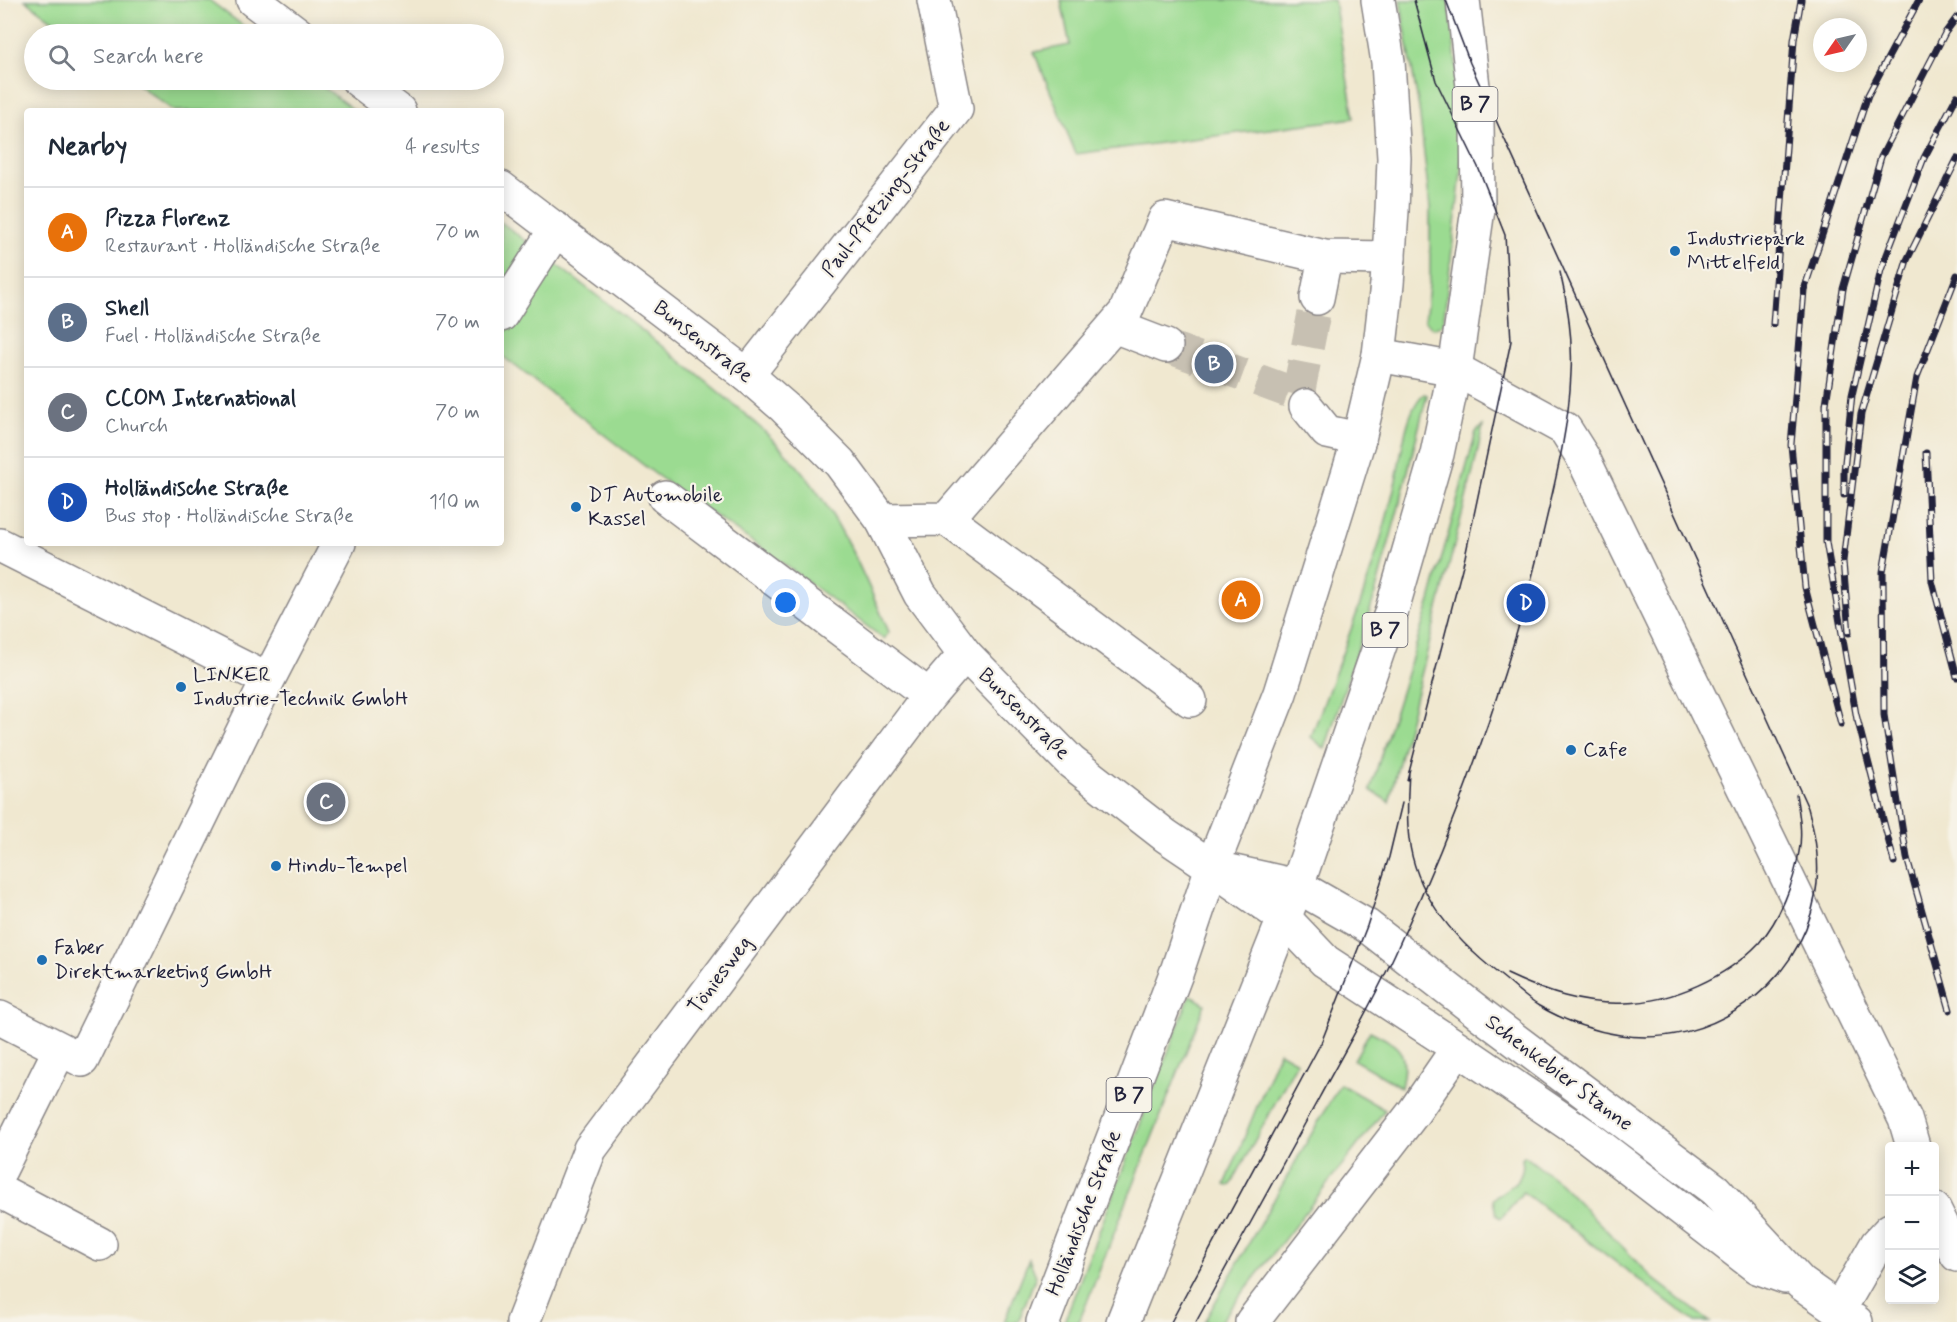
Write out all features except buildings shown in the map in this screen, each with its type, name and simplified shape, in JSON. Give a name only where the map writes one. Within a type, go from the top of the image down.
[{"type":"main road","points":[[253,0],[285,24]]},
{"type":"main road","name":"Paul-Pfetzing-Straße","points":[[747,375],[956,109],[934,0]]},
{"type":"main road","name":"Holländische Straße","points":[[1043,1322],[1177,971],[1212,867],[1280,693],[1359,439],[1378,355],[1389,258],[1394,158],[1388,62],[1378,0]]},
{"type":"main road","name":"B 7","points":[[1123,1322],[1297,886],[1335,782],[1391,613],[1437,454],[1455,369],[1478,209],[1477,121],[1463,0]]},
{"type":"main road","points":[[371,90],[395,108]]},
{"type":"main road","name":"Bunsenstraße","points":[[504,190],[747,375],[784,407],[840,463],[882,520],[920,594],[965,654],[1071,762],[1166,837],[1212,867]]},
{"type":"main road","points":[[947,519],[1125,313],[1165,219],[1325,257],[1389,258]]},
{"type":"main road","points":[[504,310],[556,229]]},
{"type":"main road","points":[[1317,298],[1325,257]]},
{"type":"main road","points":[[1114,326],[1166,346]]},
{"type":"main road","points":[[1378,355],[1455,369],[1565,429],[1582,456],[1905,1119],[1912,1142]]},
{"type":"main road","points":[[1306,406],[1327,432],[1359,439]]},
{"type":"main road","points":[[665,497],[928,696]]},
{"type":"main road","points":[[882,520],[947,519],[1190,700]]},
{"type":"main road","points":[[0,545],[268,680]]},
{"type":"main road","points":[[0,1018],[82,1060],[268,680],[337,546]]},
{"type":"main road","name":"Töniesweg","points":[[523,1322],[590,1149],[928,696],[965,654]]},
{"type":"main road","points":[[1212,867],[1297,886]]},
{"type":"main road","points":[[1212,867],[1284,918]]},
{"type":"main road","name":"Schenkebier Stanne","points":[[1297,886],[1367,926],[1715,1190],[1801,1283],[1848,1316]]},
{"type":"main road","name":"Schenkebier Stanne","points":[[1284,918],[1325,961],[1588,1137],[1757,1267],[1801,1283]]},
{"type":"main road","points":[[1252,1322],[1414,1112],[1458,1048]]},
{"type":"main road","points":[[0,1170],[60,1050]]},
{"type":"main road","points":[[0,1191],[100,1244]]},
{"type":"main road","points":[[1939,1218],[1957,1256]]},
{"type":"main road","points":[[1848,1316],[1877,1244],[1885,1235]]},
{"type":"green space","points":[[25,0],[209,0],[241,24],[57,24]]},
{"type":"green space","points":[[1061,0],[1334,0],[1354,118],[1076,154],[1034,52],[1070,45]]},
{"type":"green space","points":[[1400,0],[1449,0],[1463,124],[1461,174],[1443,325],[1433,328],[1425,321],[1430,276],[1430,208],[1419,108]]},
{"type":"green space","points":[[146,90],[327,90],[351,108],[170,108]]},
{"type":"green space","points":[[504,224],[678,359],[781,448],[809,480],[841,530],[889,632],[884,639],[780,561],[655,474],[504,357]]},
{"type":"green space","points":[[1424,394],[1427,395],[1373,601],[1325,749],[1311,737],[1358,610],[1379,545],[1409,421],[1418,401]]},
{"type":"green space","points":[[1483,426],[1389,802],[1370,790],[1430,601],[1476,432]]},
{"type":"green space","points":[[1190,995],[1205,1004],[1079,1322],[1064,1322]]},
{"type":"green space","points":[[1370,1031],[1389,1041],[1400,1051],[1404,1065],[1401,1087],[1354,1060]]},
{"type":"green space","points":[[1279,1052],[1297,1062],[1231,1185],[1225,1185]]},
{"type":"green space","points":[[1340,1084],[1385,1110],[1220,1322],[1204,1322]]},
{"type":"green space","points":[[1525,1156],[1560,1183],[1655,1280],[1710,1322],[1695,1322],[1523,1192],[1501,1218],[1496,1215],[1493,1199],[1519,1178],[1523,1167],[1522,1159]]},
{"type":"green space","points":[[1029,1259],[1036,1276],[1018,1322],[1004,1322]]},
{"type":"tunnel","points":[[1298,395],[1317,298]]},
{"type":"tunnel","points":[[1166,346],[1298,395],[1306,406]]},
{"type":"tram line","points":[[1407,780],[1465,557],[1511,341],[1505,235],[1478,167],[1436,81],[1414,0]]},
{"type":"tram line","points":[[1409,771],[1407,813],[1409,839],[1413,860],[1429,899],[1454,932],[1484,962],[1534,1003],[1568,1020],[1610,1033],[1653,1037],[1686,1032],[1717,1021],[1745,1005],[1770,983],[1790,958],[1806,929],[1815,897],[1818,875],[1815,841],[1808,808],[1470,63],[1446,0]]},
{"type":"tram line","points":[[1196,1322],[1380,986],[1441,849],[1479,750],[1527,598],[1564,438],[1570,395],[1571,335],[1560,272]]},
{"type":"tram line","points":[[1507,974],[1564,996],[1609,1003],[1643,1002],[1661,998],[1680,993],[1715,977],[1731,967],[1759,943],[1780,912],[1797,864],[1801,838],[1796,794]]},
{"type":"tram line","points":[[1171,1322],[1321,1043],[1367,926],[1389,857],[1402,803]]},
{"type":"railway","points":[[1773,324],[1794,40],[1801,0]]},
{"type":"railway","points":[[1841,724],[1805,587],[1791,445],[1804,290],[1868,95],[1919,0]]},
{"type":"railway","points":[[1857,720],[1826,542],[1826,404],[1843,289],[1881,157],[1945,33],[1957,17]]},
{"type":"railway","points":[[1844,495],[1844,471],[1852,395],[1881,270],[1924,158],[1957,96]]},
{"type":"railway","points":[[1849,633],[1843,561],[1861,414],[1907,260],[1957,159]]},
{"type":"railway","points":[[1950,1010],[1907,858],[1884,715],[1883,572],[1917,377],[1957,275]]},
{"type":"railway","points":[[1926,453],[1932,581],[1957,677]]},
{"type":"railway","points":[[1856,714],[1894,862]]},
{"type":"place","name":"Industriepark Mittelfeld","points":[[1675,251]]},
{"type":"place","name":"Shell","points":[[1214,364]]},
{"type":"place","name":"DT Automobile Kassel","points":[[576,507]]},
{"type":"place","name":"Pizza Florenz","points":[[1241,600]]},
{"type":"place","name":"Holländische Straße","points":[[1526,603]]},
{"type":"place","name":"LINKER Industrie-Technik GmbH","points":[[181,687]]},
{"type":"place","name":"Cafe","points":[[1571,750]]},
{"type":"place","name":"CCOM International","points":[[326,802]]},
{"type":"place","name":"Hindu-Tempel","points":[[276,866]]},
{"type":"place","name":"Faber Direktmarketing GmbH","points":[[42,960]]}]
